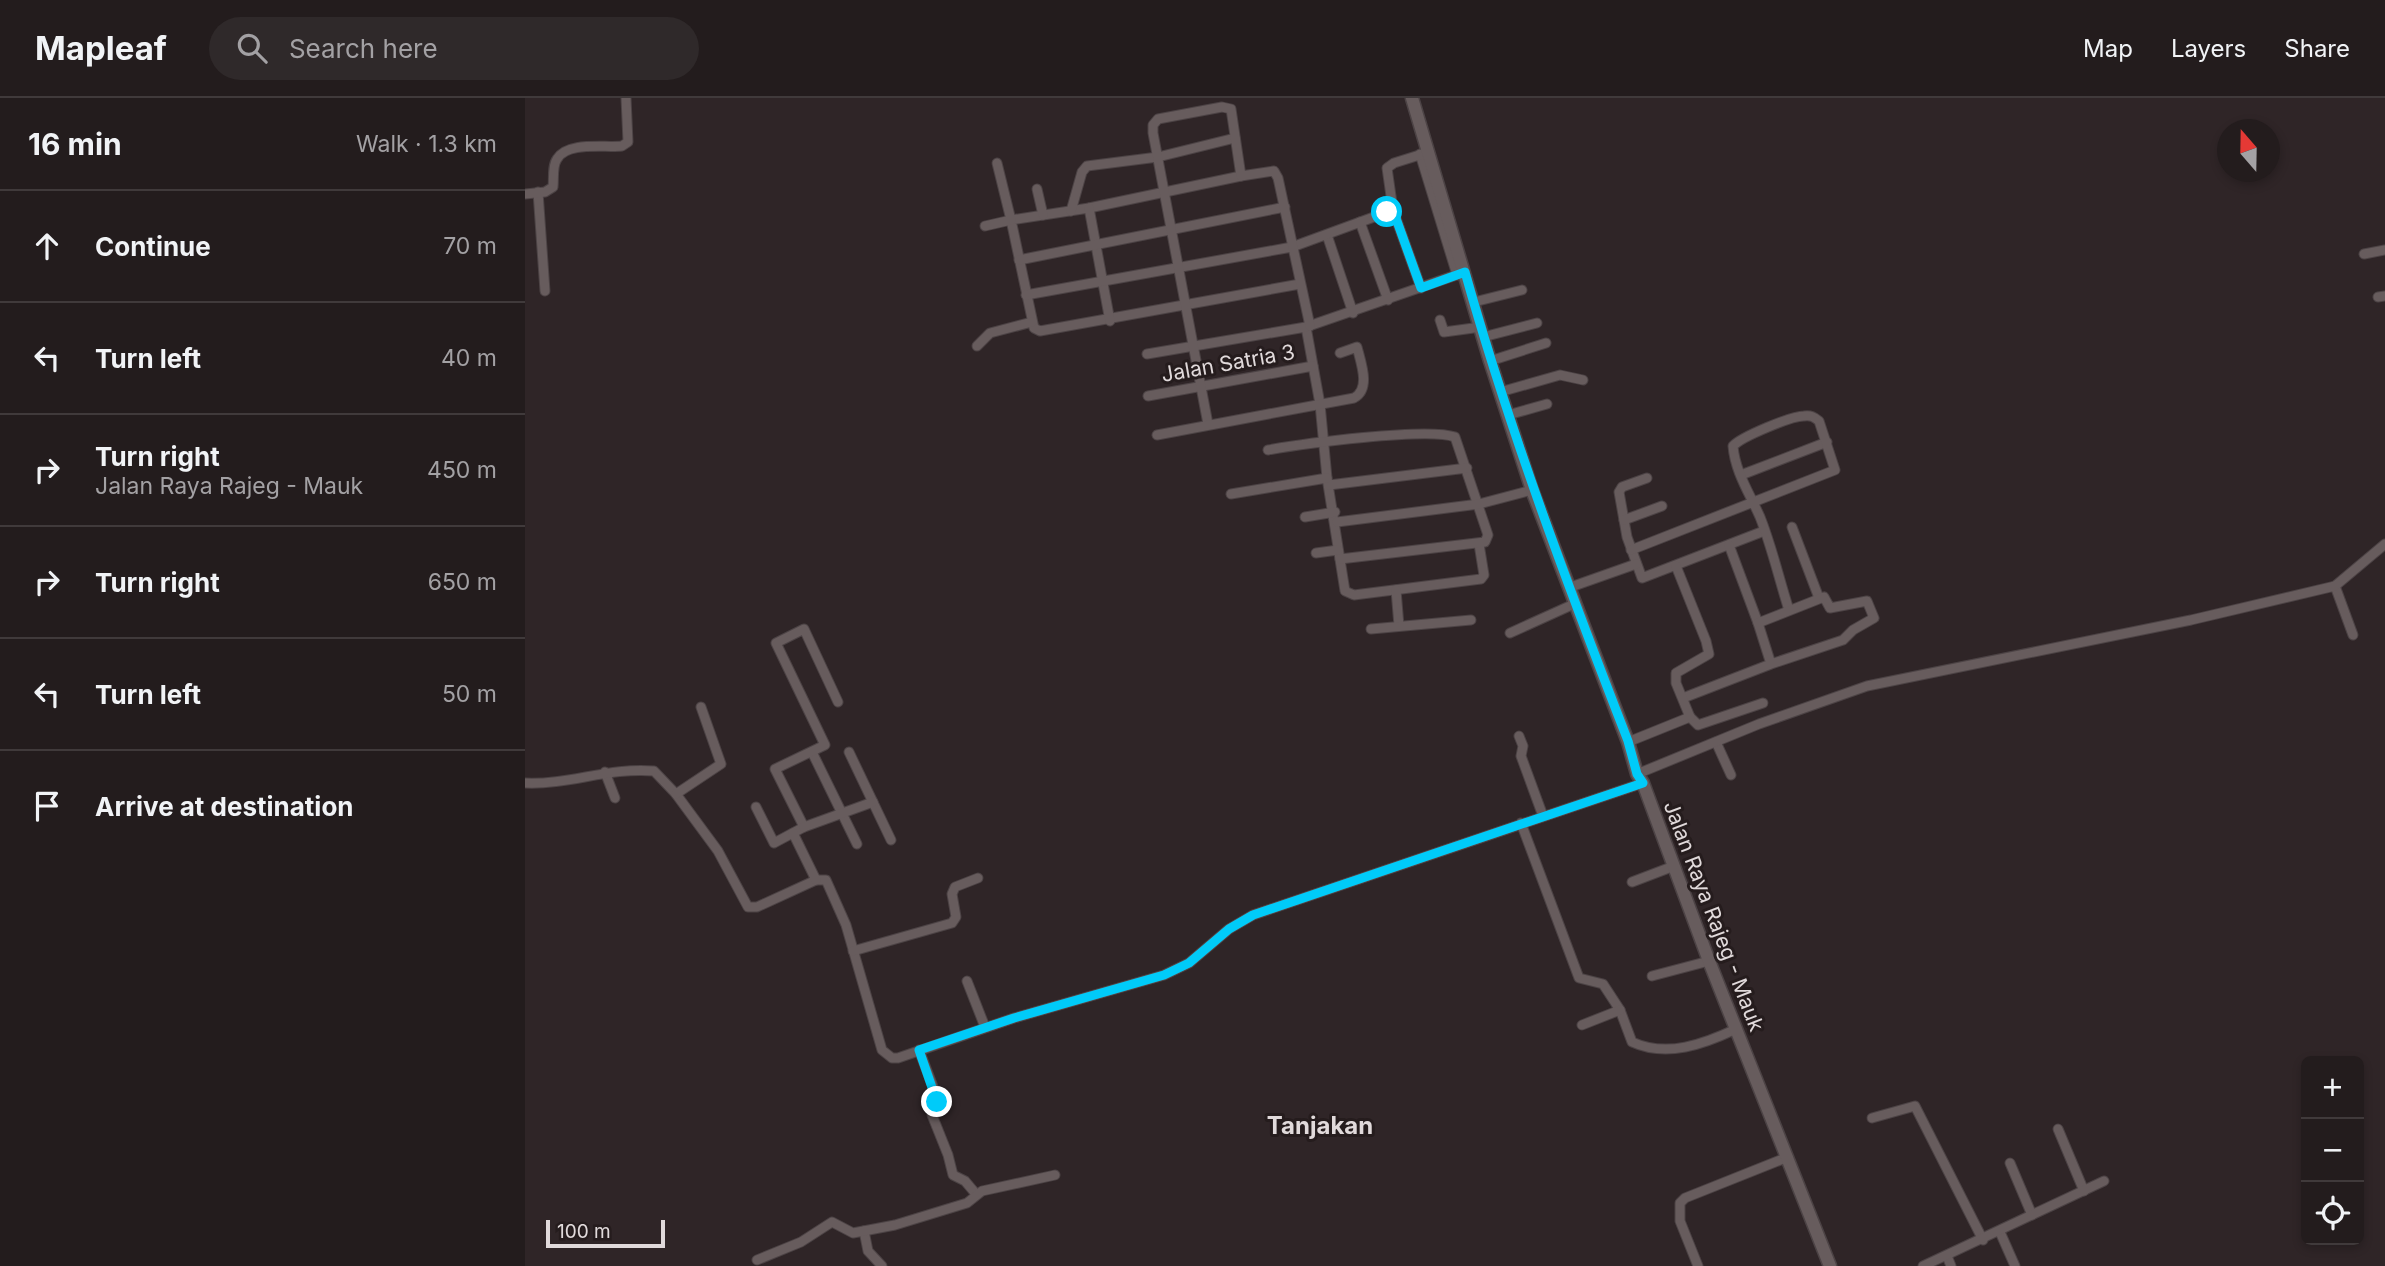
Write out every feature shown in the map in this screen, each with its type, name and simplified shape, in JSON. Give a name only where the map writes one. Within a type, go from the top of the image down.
[{"type":"main road","name":"Jalan Raya Rajeg - Mauk","points":[[1412,98],[1424,153],[1532,489],[1709,961],[1831,1266]]},
{"type":"street","points":[[525,194],[553,187],[555,162],[564,152],[578,148],[622,146],[628,142],[626,98]]},
{"type":"street","points":[[1208,424],[1184,306],[1153,125],[1164,117],[1227,107],[1233,111],[1241,176]]},
{"type":"street","points":[[1071,211],[1082,172],[1087,166],[1158,157],[1235,138]]},
{"type":"street","points":[[1421,288],[1393,210],[1387,169],[1424,153]]},
{"type":"street","points":[[997,163],[1032,322],[1040,331],[1110,321],[1300,284]]},
{"type":"street","points":[[985,226],[1274,171],[1285,207],[1308,327],[1320,404],[1325,443],[1328,481],[1337,522],[1343,584],[1348,593],[1354,595],[1481,579],[1484,575],[1479,505],[1458,441],[1452,435],[1404,436],[1325,443],[1307,443],[1268,450]]},
{"type":"street","points":[[1037,189],[1042,215]]},
{"type":"street","points":[[538,192],[545,291]]},
{"type":"street","points":[[1019,260],[1285,207]]},
{"type":"street","points":[[1089,208],[1110,321]]},
{"type":"street","points":[[1026,295],[1292,247],[1393,210]]},
{"type":"street","points":[[1360,222],[1388,300]]},
{"type":"street","points":[[1327,235],[1353,313]]},
{"type":"street","points":[[2364,254],[2385,250]]},
{"type":"street","points":[[1147,354],[1308,327],[1461,273]]},
{"type":"street","points":[[1474,302],[1522,289]]},
{"type":"street","points":[[1440,320],[1444,332],[1482,332],[1537,323]]},
{"type":"street","points":[[977,346],[990,333],[1032,322]]},
{"type":"street","points":[[1490,361],[1546,343]]},
{"type":"street","points":[[1157,435],[1354,398],[1364,389],[1357,347],[1340,353]]},
{"type":"street","name":"Jalan Satria 3","points":[[1148,396],[1313,366]]},
{"type":"street","points":[[1500,392],[1560,375],[1583,380]]},
{"type":"street","points":[[1508,415],[1547,404]]},
{"type":"street","points":[[1631,550],[1753,501],[1835,470],[1819,421],[1809,416],[1794,418],[1736,443],[1734,452],[1741,475],[1753,501],[1764,531],[1789,610]]},
{"type":"street","points":[[1741,475],[1827,442]]},
{"type":"street","points":[[1231,494],[1328,481],[1467,468]]},
{"type":"street","points":[[1647,478],[1619,489],[1623,520],[1642,578],[1764,531]]},
{"type":"street","points":[[1337,522],[1479,505],[1532,489]]},
{"type":"street","points":[[1623,520],[1662,506]]},
{"type":"street","points":[[1305,517],[1335,512]]},
{"type":"street","points":[[1792,527],[1819,598]]},
{"type":"street","points":[[1316,553],[1339,554],[1483,541]]},
{"type":"street","points":[[525,783],[554,783],[605,772],[654,771],[676,794],[724,859],[748,907],[757,907],[816,880],[828,882],[853,951],[882,1050],[892,1058],[898,1058],[985,1027],[1164,975],[1189,963],[1229,929],[1253,915],[1427,858],[1543,816],[1640,779],[1759,723],[1867,685],[2191,620],[2335,586],[2385,544]]},
{"type":"street","points":[[1729,545],[1771,664]]},
{"type":"street","points":[[1568,588],[1636,564]]},
{"type":"street","points":[[1676,566],[1709,651],[1706,657],[1676,673],[1676,682],[1690,718],[1698,726],[1763,703]]},
{"type":"street","points":[[2335,586],[2354,635]]},
{"type":"street","points":[[1396,590],[1399,626]]},
{"type":"street","points":[[1683,698],[1843,640],[1853,630],[1874,618],[1869,601],[1831,608],[1826,598],[1819,598],[1758,623]]},
{"type":"street","points":[[1510,633],[1574,604]]},
{"type":"street","points":[[1371,629],[1471,620]]},
{"type":"street","points":[[804,827],[775,769],[825,746],[776,643],[804,629],[838,702]]},
{"type":"street","points":[[676,794],[720,764],[701,707]]},
{"type":"street","points":[[1628,741],[1690,718]]},
{"type":"street","points":[[1519,736],[1523,746],[1521,757],[1543,816]]},
{"type":"street","points":[[1716,742],[1731,775]]},
{"type":"street","points":[[813,752],[857,844]]},
{"type":"street","points":[[849,752],[891,840]]},
{"type":"street","points":[[605,772],[615,798]]},
{"type":"street","points":[[756,807],[774,843],[804,827],[873,802]]},
{"type":"street","points":[[1521,823],[1579,978],[1603,984],[1620,1010],[1632,1042],[1650,1048],[1696,1046],[1736,1029]]},
{"type":"street","points":[[793,834],[816,880]]},
{"type":"street","points":[[1632,882],[1674,866]]},
{"type":"street","points":[[853,951],[952,923],[956,917],[953,890],[959,884],[978,878]]},
{"type":"street","points":[[1652,976],[1709,961]]},
{"type":"street","points":[[967,981],[985,1027]]},
{"type":"street","points":[[1582,1025],[1620,1010]]},
{"type":"street","points":[[919,1050],[938,1100],[932,1115],[953,1175],[965,1181],[976,1194]]},
{"type":"street","points":[[1873,1118],[1915,1106],[1983,1240]]},
{"type":"street","points":[[2058,1129],[2084,1191]]},
{"type":"street","points":[[1697,1266],[1679,1221],[1680,1203],[1685,1198],[1788,1157]]},
{"type":"street","points":[[2010,1163],[2032,1215]]},
{"type":"street","points":[[757,1260],[801,1242],[832,1222],[853,1233],[864,1231],[967,1203],[976,1194],[1055,1175]]},
{"type":"street","points":[[1923,1266],[2104,1181]]},
{"type":"street","points":[[864,1231],[868,1251],[882,1266]]},
{"type":"street","points":[[2000,1232],[2015,1266]]},
{"type":"street","points":[[1947,1256],[1951,1266]]},
{"type":"district","name":"Tanjakan","points":[[1320,1125]]},
{"type":"route","points":[[937,1102],[919,1050],[1014,1018],[1164,975],[1189,963],[1229,929],[1253,915],[1643,783],[1637,774],[1628,741],[1532,489],[1490,361],[1465,272],[1421,288],[1393,210],[1387,212]]}]
